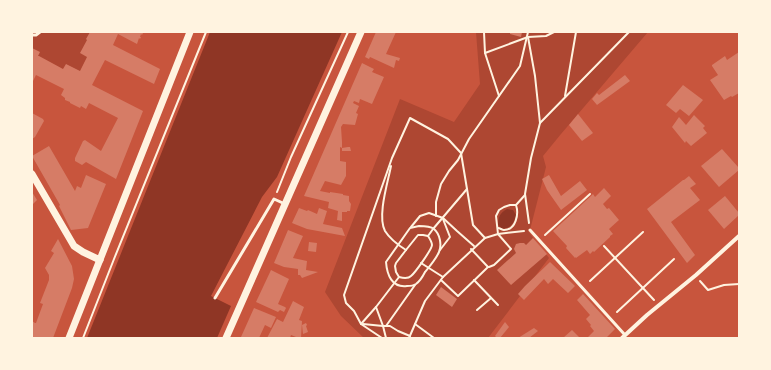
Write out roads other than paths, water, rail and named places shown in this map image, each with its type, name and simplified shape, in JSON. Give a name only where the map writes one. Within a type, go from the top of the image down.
[{"type":"street","points":[[70,338],[190,32]]},
{"type":"street","points":[[226,338],[361,32]]},
{"type":"street","points":[[32,174],[74,246],[100,260]]},
{"type":"street","points":[[624,337],[647,315],[696,275],[739,236]]},
{"type":"lane","points":[[32,34],[36,35],[40,32]]},
{"type":"lane","points":[[215,298],[274,199],[285,204]]},
{"type":"lane","points":[[530,230],[624,337]]}]
